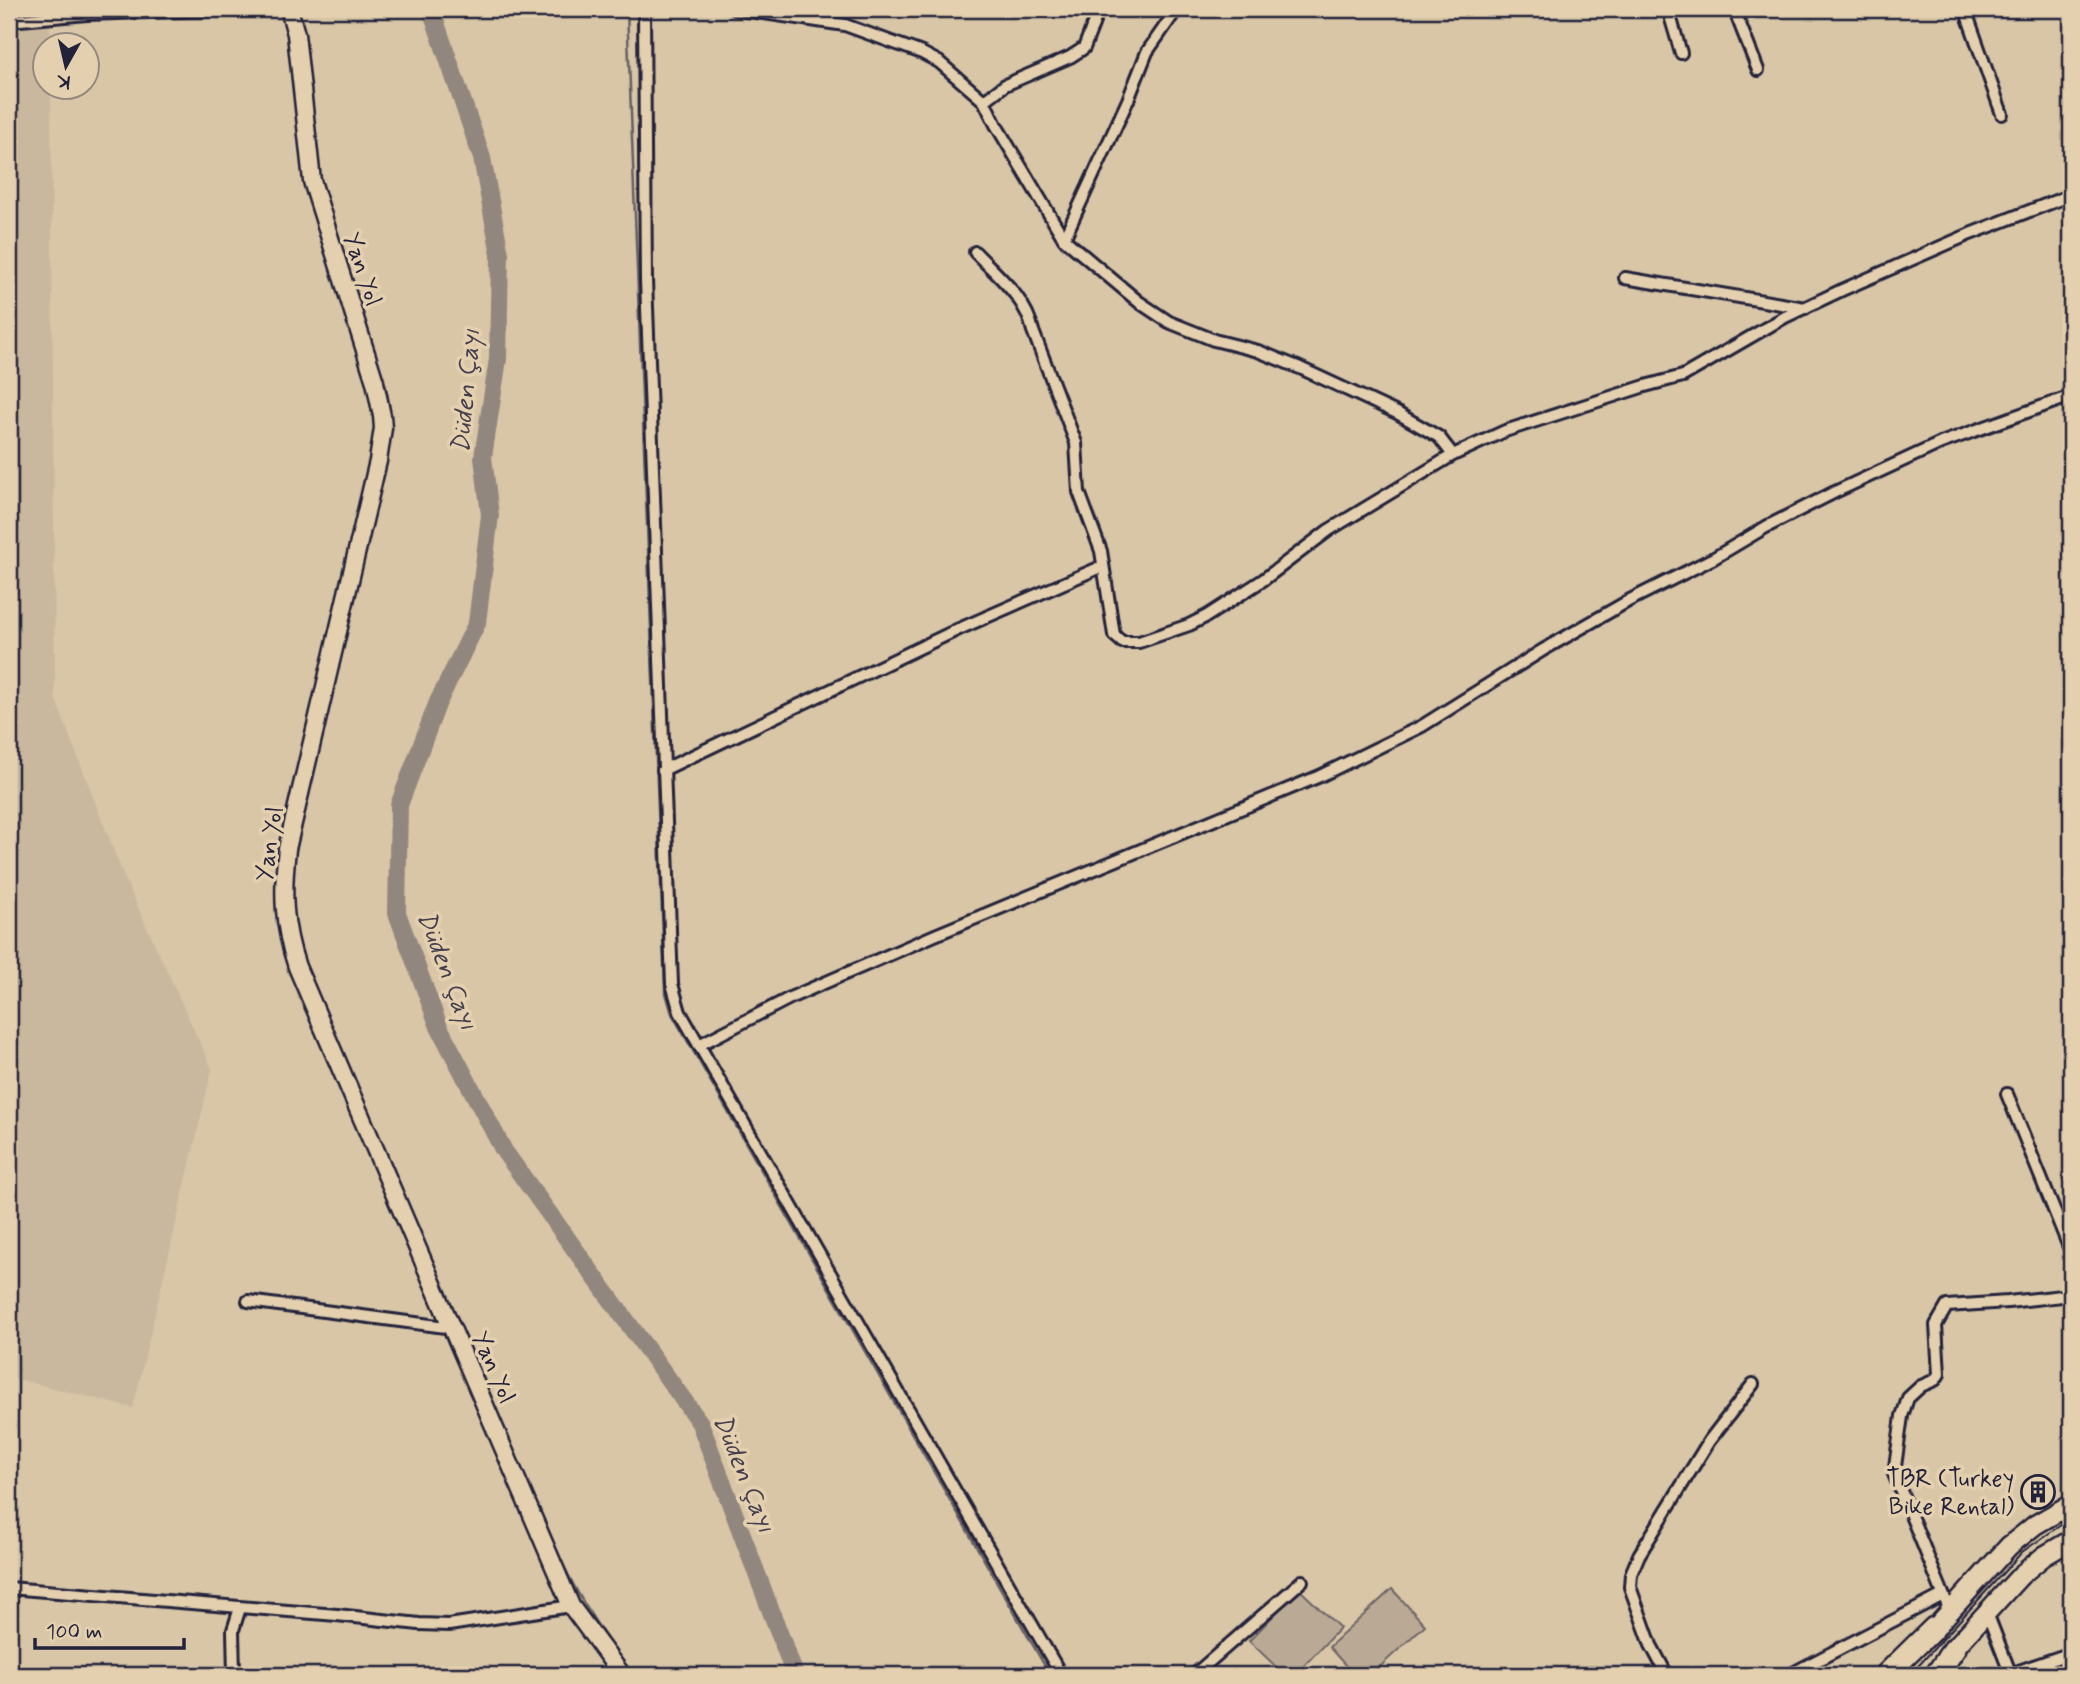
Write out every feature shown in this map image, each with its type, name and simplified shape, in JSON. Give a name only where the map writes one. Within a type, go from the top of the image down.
[{"type":"highway","points":[[1886,1675],[1934,1628]]},
{"type":"highway","points":[[1936,1675],[1955,1648]]},
{"type":"main road","points":[[1895,1675],[1934,1628],[1946,1603],[2035,1525],[2071,1504]]},
{"type":"main road","points":[[1930,1675],[2021,1574],[2071,1540]]},
{"type":"street","points":[[9,21],[86,14],[240,9]]},
{"type":"street","name":"Yan Yol","points":[[289,9],[299,52],[312,181],[375,382],[383,428],[378,461],[287,849],[283,882],[286,929],[297,967],[571,1606],[622,1675]]},
{"type":"street","points":[[644,9],[646,280],[672,984],[680,1012],[1061,1675]]},
{"type":"street","points":[[734,9],[845,25],[922,53],[939,62],[984,101],[1064,239],[1119,286],[1169,322],[1214,340],[1258,351],[1397,413],[1439,438],[1453,455]]},
{"type":"street","points":[[984,101],[1012,81],[1070,57],[1084,48],[1099,9]]},
{"type":"street","points":[[1064,239],[1128,100],[1147,52],[1177,9]]},
{"type":"street","points":[[1668,9],[1681,53]]},
{"type":"street","points":[[1734,9],[1758,70]]},
{"type":"street","points":[[1965,9],[2002,114]]},
{"type":"street","points":[[975,252],[1007,284],[1030,314],[1033,331],[1076,443],[1079,492],[1101,551],[1114,635],[1122,642],[1139,642],[1189,625],[1228,604],[1340,523],[1453,455],[1505,431],[1684,376],[1805,308],[1970,234],[2071,195]]},
{"type":"street","points":[[1625,278],[1805,308]]},
{"type":"street","points":[[699,1045],[792,997],[935,935],[1320,776],[1422,726],[1543,650],[1630,600],[1835,492],[1941,443],[2071,396]]},
{"type":"street","points":[[663,770],[959,629],[1103,566]]},
{"type":"street","points":[[2007,1094],[2071,1252]]},
{"type":"street","points":[[1789,1675],[1946,1603],[1894,1474],[1902,1416],[1908,1398],[1921,1386],[1935,1380],[1939,1374],[1936,1325],[1947,1306],[2071,1294]]},
{"type":"street","points":[[248,1301],[453,1328]]},
{"type":"street","points":[[1667,1675],[1651,1645],[1630,1587],[1631,1574],[1639,1556],[1709,1441],[1753,1384]]},
{"type":"street","points":[[1194,1675],[1302,1581]]},
{"type":"street","points":[[9,1588],[449,1625],[571,1606]]},
{"type":"street","points":[[234,1675],[233,1630],[240,1608]]},
{"type":"street","points":[[1987,1613],[2011,1675],[2071,1653]]},
{"type":"shaded area","points":[[50,24],[50,32],[32,32],[32,102],[51,102],[55,698],[124,877],[212,1069],[133,1408],[9,1377],[9,29]]},
{"type":"shaded area","points":[[1299,1589],[1340,1628],[1295,1675],[1285,1675],[1249,1641]]},
{"type":"shaded area","points":[[1392,1589],[1425,1625],[1371,1675],[1354,1675],[1329,1647]]},
{"type":"waterway","points":[[298,9],[306,41],[317,151]]},
{"type":"waterway","name":"Düden Çayı","points":[[431,9],[482,158],[500,254],[498,359],[483,457],[490,515],[477,623],[438,702],[399,805],[397,913],[439,1027],[504,1151],[700,1423],[795,1675]]},
{"type":"waterway","points":[[627,9],[665,990],[672,1014],[1050,1675]]},
{"type":"waterway","points":[[366,328],[389,405],[390,437],[387,454]]},
{"type":"waterway","points":[[294,856],[302,818]]},
{"type":"waterway","points":[[301,955],[562,1562],[594,1620],[633,1675]]},
{"type":"tram line","points":[[1910,1675],[2022,1552],[2071,1518]]},
{"type":"place","name":"TBR (Turkey Bike Rental)","points":[[2038,1492]]}]
